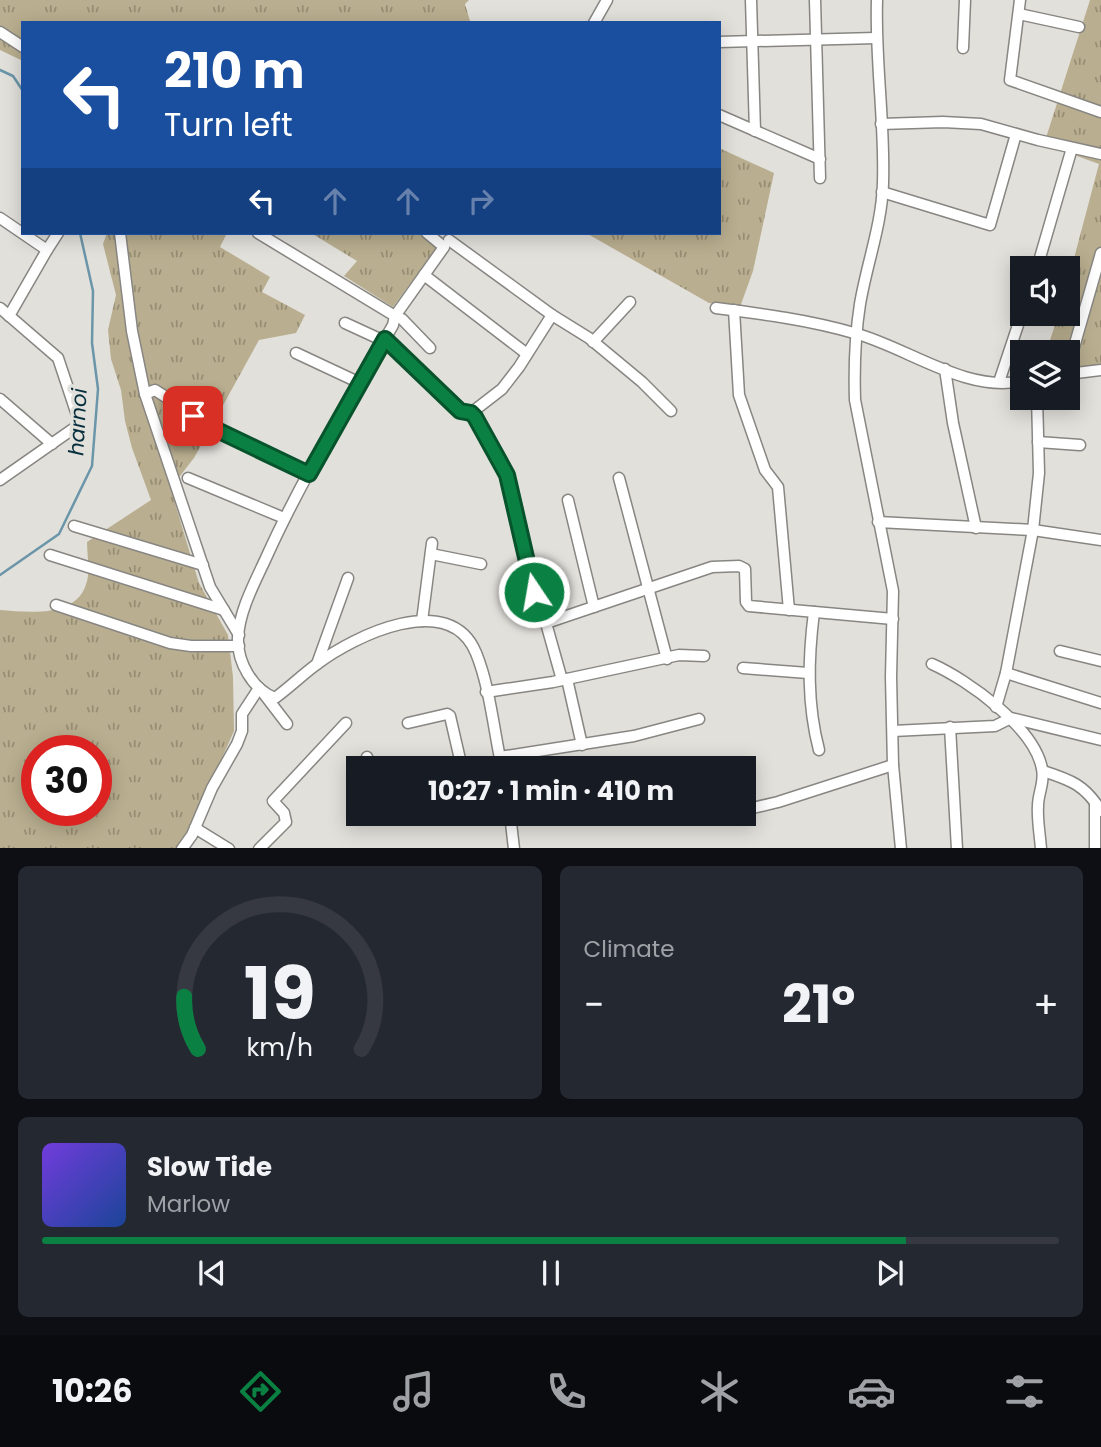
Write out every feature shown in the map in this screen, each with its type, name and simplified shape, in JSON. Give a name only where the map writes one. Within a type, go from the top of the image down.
[{"type":"street","points":[[595,21],[607,0]]},
{"type":"street","points":[[751,0],[755,131]]},
{"type":"street","points":[[815,0],[820,178]]},
{"type":"street","points":[[877,0],[882,192],[878,229],[856,333],[854,370],[855,400],[893,591],[893,765],[901,848]]},
{"type":"street","points":[[963,48],[965,0]]},
{"type":"street","points":[[1020,0],[1010,80],[1101,111]]},
{"type":"street","points":[[1019,14],[1079,27]]},
{"type":"street","points":[[0,32],[21,46]]},
{"type":"street","points":[[721,42],[876,38]]},
{"type":"street","points":[[721,116],[820,159]]},
{"type":"street","points":[[881,124],[981,124],[1101,154]]},
{"type":"street","points":[[882,192],[990,225],[1016,134]]},
{"type":"street","points":[[1040,256],[1072,148]]},
{"type":"street","points":[[0,218],[21,232]]},
{"type":"street","points":[[25,235],[47,250]]},
{"type":"street","points":[[9,316],[57,235]]},
{"type":"street","points":[[120,235],[132,331],[145,394],[210,587],[239,635]]},
{"type":"street","points":[[261,235],[402,319],[430,348]]},
{"type":"street","points":[[287,724],[247,671],[239,646],[239,635],[253,586],[284,518],[393,325],[395,316],[449,240],[593,342],[642,382],[671,411]]},
{"type":"street","points":[[1076,340],[1101,253]]},
{"type":"street","points":[[424,275],[527,354]]},
{"type":"street","points":[[593,342],[630,302]]},
{"type":"street","points":[[716,307],[786,317],[856,333],[966,378],[1010,382]]},
{"type":"street","points":[[0,308],[58,358],[80,424],[0,480]]},
{"type":"street","points":[[734,310],[739,395],[765,470],[778,487],[789,610]]},
{"type":"street","points":[[471,413],[502,389],[552,315]]},
{"type":"street","points":[[345,323],[384,340],[460,411],[471,413],[501,461],[524,544],[529,576],[565,679],[582,744]]},
{"type":"street","points":[[999,382],[1018,326]]},
{"type":"street","points":[[296,353],[360,383]]},
{"type":"street","points":[[945,369],[953,423],[976,528]]},
{"type":"street","points":[[1080,373],[1101,370]]},
{"type":"street","points":[[145,394],[155,390],[215,429],[309,474]]},
{"type":"street","points":[[0,399],[52,444]]},
{"type":"street","points":[[996,707],[1006,673],[1033,530],[1039,473],[1037,410]]},
{"type":"street","points":[[1038,442],[1080,445]]},
{"type":"street","points":[[188,478],[284,518]]},
{"type":"street","points":[[620,478],[667,659]]},
{"type":"street","points":[[568,500],[594,607]]},
{"type":"street","points":[[878,522],[1033,530],[1101,540]]},
{"type":"street","points":[[74,526],[203,565]]},
{"type":"street","points":[[422,621],[431,549],[481,564]]},
{"type":"street","points":[[50,555],[224,610]]},
{"type":"street","points":[[546,623],[712,567],[739,566],[745,569],[746,602],[749,606],[893,619]]},
{"type":"street","points":[[317,664],[348,578]]},
{"type":"street","points":[[56,604],[170,643],[239,646]]},
{"type":"street","points":[[814,612],[808,673],[814,732],[819,750]]},
{"type":"street","points":[[261,691],[275,698],[317,664],[378,631],[408,622],[449,624],[462,632],[476,653],[500,756]]},
{"type":"street","points":[[1060,650],[1101,661]]},
{"type":"street","points":[[486,692],[565,679],[679,655],[704,656]]},
{"type":"street","points":[[932,664],[964,682],[1011,718],[1039,758],[1043,771],[1038,805],[1041,848]]},
{"type":"street","points":[[743,668],[808,673]]},
{"type":"street","points":[[1006,673],[1101,702]]},
{"type":"street","points":[[183,848],[237,744],[242,731],[242,714],[261,691]]},
{"type":"street","points":[[408,723],[447,714],[450,716],[459,756]]},
{"type":"street","points":[[893,731],[995,726],[1011,718],[1101,740]]},
{"type":"street","points":[[531,756],[634,736],[699,719]]},
{"type":"street","points":[[260,848],[286,822],[284,813],[272,801],[346,723]]},
{"type":"street","points":[[950,727],[957,848]]},
{"type":"street","points":[[756,807],[893,765]]},
{"type":"street","points":[[1043,771],[1075,782],[1087,791],[1098,807],[1095,848]]},
{"type":"street","points":[[511,826],[514,848]]},
{"type":"street","points":[[195,828],[227,848]]},
{"type":"green space","points":[[0,0],[469,0],[465,4],[470,21],[21,21],[21,60],[0,50]]},
{"type":"green space","points":[[1090,0],[1101,0],[1101,366],[1080,370],[1080,340],[1050,340],[1055,326],[1080,326],[1080,256],[1075,256],[1099,164],[1044,144]]},
{"type":"green space","points":[[721,149],[774,173],[753,271],[740,307],[709,303],[590,235],[721,235]]},
{"type":"green space","points":[[106,235],[226,235],[220,247],[270,277],[262,292],[305,315],[296,333],[259,340],[194,458],[176,481],[174,500],[199,583],[228,635],[233,677],[234,731],[188,834],[176,848],[0,848],[0,610],[38,612],[74,602],[87,581],[87,542],[151,500],[125,421],[121,390],[111,359],[108,330],[116,295],[103,244]]},
{"type":"green space","points":[[314,235],[422,235],[437,247],[393,307],[344,276],[357,261]]},
{"type":"waterway","name":"harnoi","points":[[0,70],[13,76],[21,88]]},
{"type":"waterway","name":"harnoi","points":[[0,575],[59,534],[92,466],[98,389],[92,343],[93,291],[80,235]]},
{"type":"route","points":[[193,416],[309,474],[385,339],[460,411],[471,413],[475,417],[501,461],[507,475],[534,592]]}]
